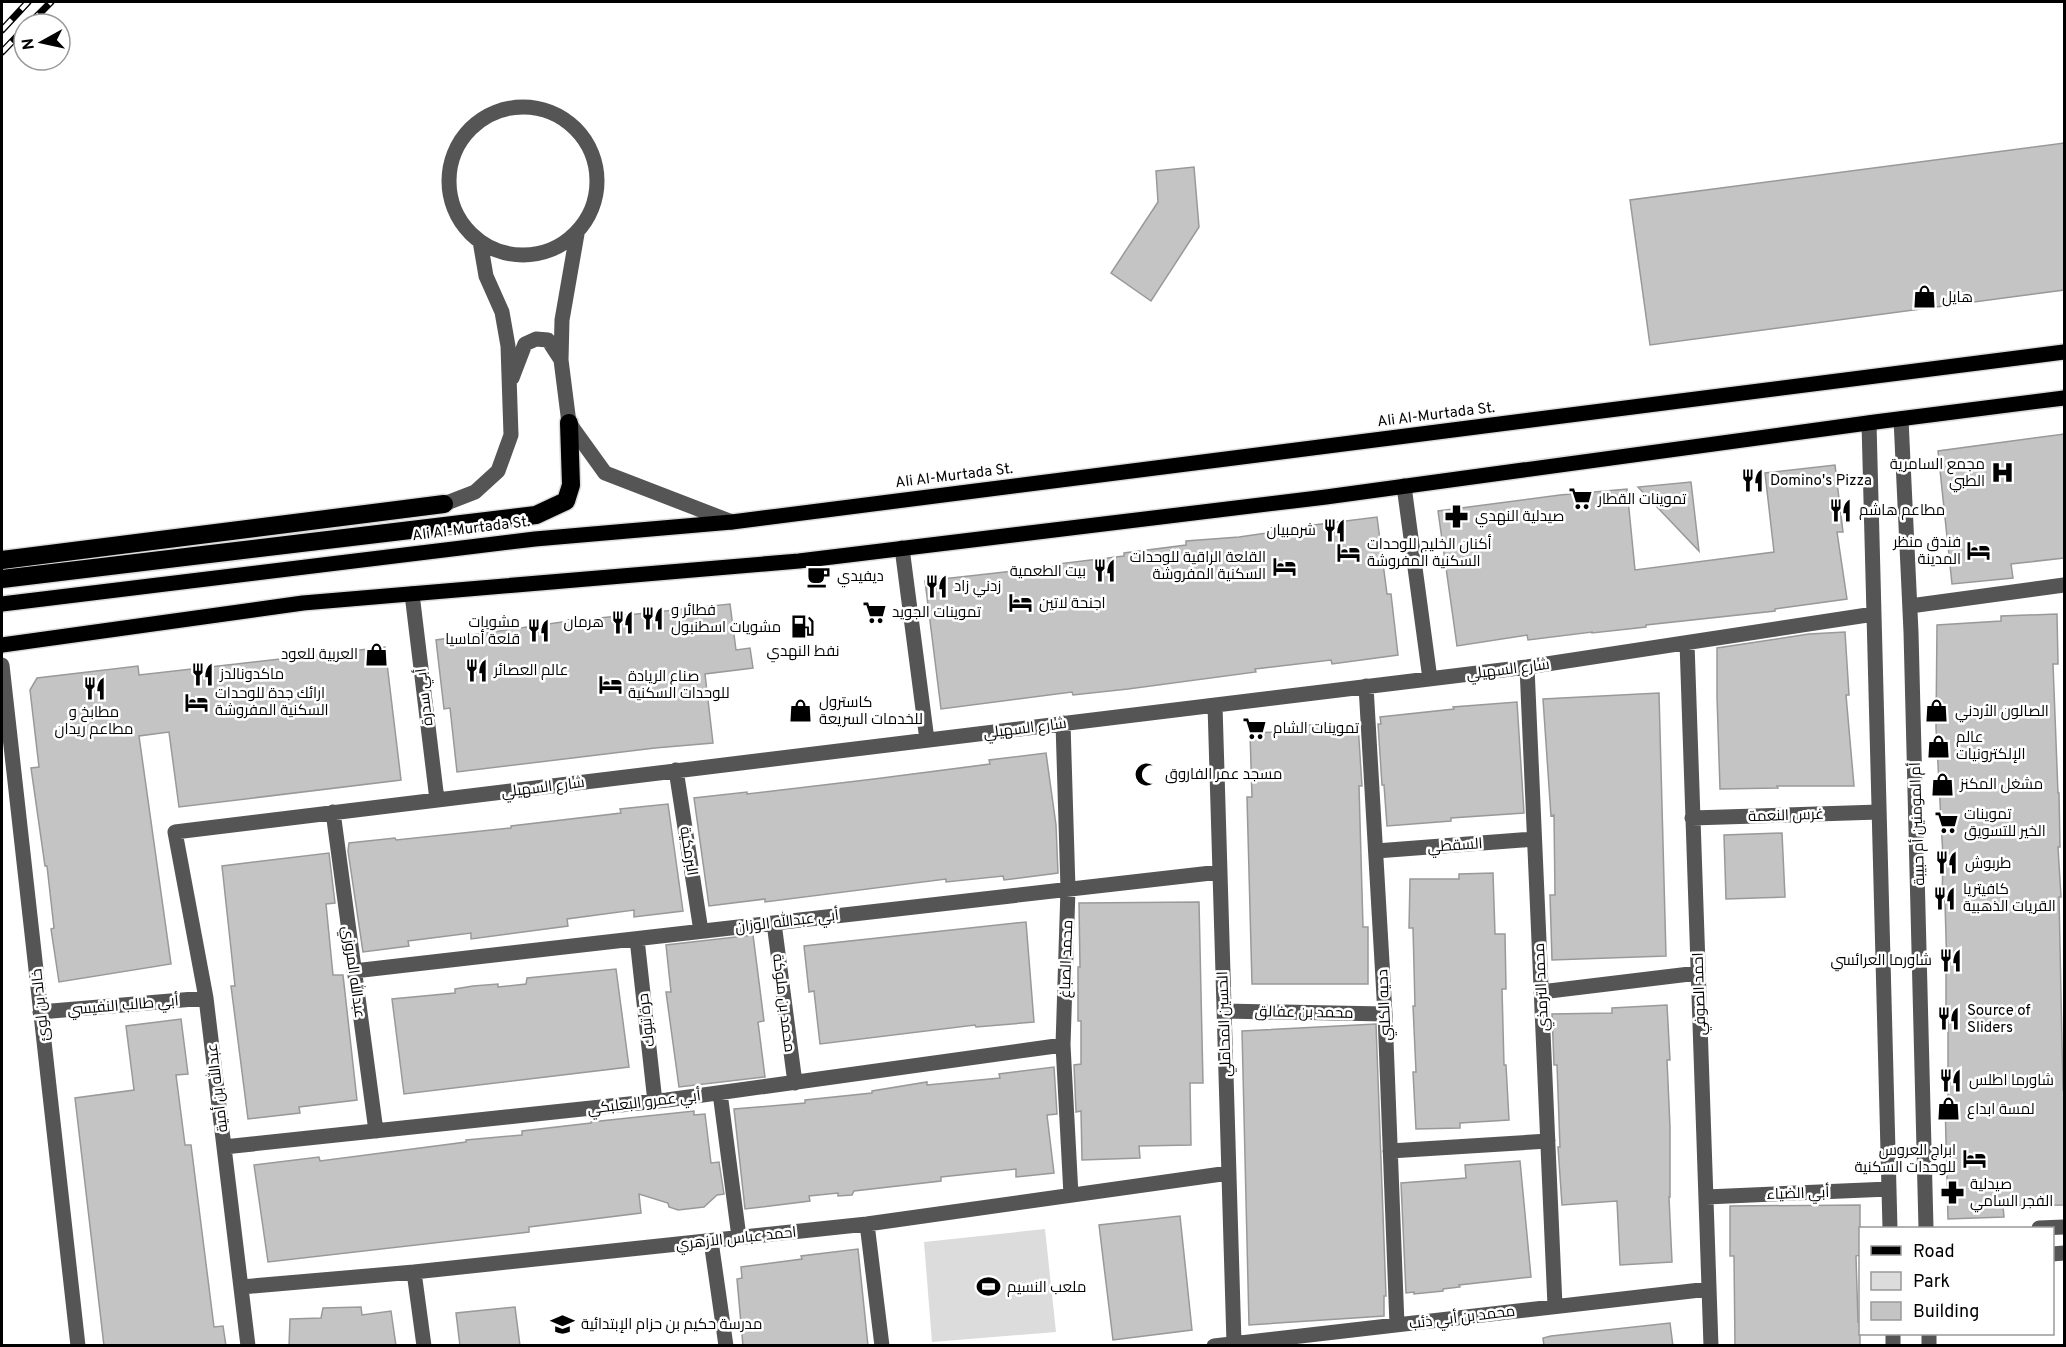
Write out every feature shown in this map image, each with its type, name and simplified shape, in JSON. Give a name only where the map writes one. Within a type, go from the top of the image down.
[{"type":"highway","points":[[2,579],[536,515],[566,501],[571,485],[569,423]]},
{"type":"highway","points":[[2,560],[444,504]]},
{"type":"main road","name":"Ali Al-Murtada St.","points":[[2,604],[535,538],[732,522],[2064,352]]},
{"type":"main road","points":[[2,645],[303,603],[799,561],[1404,486],[2064,398]]},
{"type":"street","points":[[576,234],[550,251],[520,256],[489,248],[465,229],[450,201],[448,170],[459,140],[481,118],[510,106],[541,108],[570,122],[589,146],[598,176],[593,207],[576,234],[562,320],[561,360],[569,423],[605,473],[732,522]]},
{"type":"street","points":[[444,504],[475,492],[498,471],[511,435],[508,345],[502,312],[486,276],[480,241]]},
{"type":"street","points":[[510,383],[525,344],[536,339],[548,340],[561,360]]},
{"type":"street","name":"أم المومنين أم حبيبة","points":[[1901,419],[1910,606],[1926,1227]]},
{"type":"street","points":[[1872,422],[1874,615],[1890,1227]]},
{"type":"street","points":[[1404,486],[1430,678]]},
{"type":"street","points":[[902,548],[927,740]]},
{"type":"street","points":[[1910,606],[2064,585]]},
{"type":"street","name":"أبي سدرة","points":[[412,594],[437,800]]},
{"type":"street","name":"شارع السهيلي","points":[[175,832],[1527,667],[1874,615]]},
{"type":"street","name":"احمد الصوفي","points":[[1687,643],[1712,1346]]},
{"type":"street","name":"خالد بن لوئ","points":[[2,665],[78,1346]]},
{"type":"street","name":"محمد الترمذي","points":[[1527,667],[1555,1306]]},
{"type":"street","name":"دحيه الكلبي","points":[[1366,686],[1385,1014],[1397,1325]]},
{"type":"street","name":"الحسين المحاملي","points":[[1215,705],[1234,1343]]},
{"type":"street","name":"محمد الصباغ","points":[[1063,723],[1068,889],[1063,1045],[1071,1195]]},
{"type":"street","name":"البرمكية","points":[[676,770],[701,931]]},
{"type":"street","name":"عبدالله المروزي","points":[[333,812],[376,1131]]},
{"type":"street","name":"غرس النعمة","points":[[1692,818],[1879,812]]},
{"type":"street","name":"عبدالله بن أمية","points":[[175,832],[206,998],[248,1346]]},
{"type":"street","name":"السقطي","points":[[1376,850],[1534,839]]},
{"type":"street","name":"أبي عبدالله الوزان","points":[[354,971],[1220,872]]},
{"type":"street","name":"محمد بن ملوكة","points":[[774,923],[795,1083]]},
{"type":"street","name":"حرة تبوك","points":[[637,939],[655,1102]]},
{"type":"street","points":[[1541,992],[1698,973]]},
{"type":"street","name":"أبي طالب النفيسي","points":[[40,1012],[206,998]]},
{"type":"street","name":"محمد بن عفالق","points":[[1224,1011],[1385,1014]]},
{"type":"street","name":"أبي عمرو البعلبكي","points":[[224,1147],[655,1102],[1063,1045]]},
{"type":"street","points":[[720,1093],[739,1237]]},
{"type":"street","points":[[1390,1151],[1548,1141]]},
{"type":"street","name":"احمد عباس الازهري","points":[[241,1287],[414,1272],[867,1224],[1229,1173]]},
{"type":"street","name":"أبي الضياء","points":[[1706,1197],[1889,1190]]},
{"type":"street","points":[[867,1224],[882,1346]]},
{"type":"street","points":[[711,1241],[726,1346]]},
{"type":"street","points":[[414,1272],[424,1346]]},
{"type":"street","name":"محمد بن أبي ذئب","points":[[1214,1346],[1709,1289]]},
{"type":"green space","name":"ملعب النسيم","points":[[1045,1229],[1056,1332],[932,1342],[924,1242]]},
{"type":"building","points":[[2064,143],[2064,290],[1650,345],[1630,200]]},
{"type":"building","points":[[1194,167],[1199,227],[1151,301],[1111,273],[1158,202],[1156,171]]},
{"type":"building","points":[[2064,434],[2064,558],[2011,564],[2013,578],[1952,584],[1938,451]]},
{"type":"building","points":[[1835,465],[1843,532],[1837,532],[1847,599],[1775,609],[1775,611],[1646,625],[1646,627],[1528,640],[1527,635],[1457,646],[1438,511],[1627,489],[1635,570],[1774,552],[1765,473]]},
{"type":"building","points":[[1691,482],[1699,551],[1638,487]]},
{"type":"building","points":[[1377,517],[1387,594],[1391,594],[1398,655],[1332,664],[1331,660],[1255,669],[1256,672],[1128,689],[1073,695],[1072,692],[941,709],[925,581],[1058,566],[1057,564],[1124,556],[1124,553],[1186,545],[1186,541],[1239,537]]},
{"type":"building","points":[[730,604],[736,650],[750,648],[753,668],[705,674],[713,743],[457,772],[450,708],[444,709],[436,640],[562,622]]},
{"type":"building","points":[[2057,614],[2058,664],[2053,664],[2059,793],[2064,1205],[2003,1206],[2004,1217],[1948,1219],[1945,1101],[1948,1101],[1948,1023],[1946,1023],[1945,902],[1942,902],[1943,857],[1936,728],[1937,625],[2001,621],[2001,616]]},
{"type":"building","points":[[1845,632],[1849,695],[1846,695],[1854,786],[1720,789],[1717,648],[1809,634]]},
{"type":"building","points":[[385,647],[401,780],[179,807],[169,732],[139,736],[171,964],[59,982],[51,929],[54,928],[47,866],[45,866],[31,768],[39,767],[30,690],[37,678],[138,666],[139,675]]},
{"type":"building","points":[[1659,693],[1666,956],[1552,960],[1550,895],[1555,895],[1554,815],[1551,816],[1543,699]]},
{"type":"building","points":[[1517,702],[1524,813],[1451,818],[1451,821],[1387,826],[1378,724],[1381,724],[1380,717],[1454,709],[1453,707]]},
{"type":"building","points":[[1358,724],[1362,786],[1359,786],[1363,927],[1368,927],[1368,984],[1252,984],[1247,797],[1252,797],[1250,733],[1306,731],[1305,725]]},
{"type":"building","points":[[1046,753],[1056,825],[1058,873],[1004,880],[1003,876],[946,882],[946,879],[765,902],[765,899],[709,906],[694,798],[874,779],[990,764],[989,760]]},
{"type":"building","points":[[668,804],[683,911],[634,917],[634,910],[567,919],[568,926],[471,939],[471,933],[408,941],[409,946],[363,952],[348,851],[349,843],[511,828],[511,826],[621,813],[620,809]]},
{"type":"building","points":[[1782,833],[1785,897],[1726,899],[1724,835]]},
{"type":"building","points":[[329,853],[335,903],[326,904],[333,975],[343,975],[357,1100],[299,1107],[300,1113],[248,1119],[231,986],[235,986],[222,866]]},
{"type":"building","points":[[1493,873],[1495,934],[1505,934],[1506,989],[1502,989],[1504,1065],[1506,1065],[1509,1120],[1460,1123],[1460,1128],[1416,1129],[1413,1072],[1416,1072],[1413,928],[1409,928],[1410,879],[1459,879],[1459,874]]},
{"type":"building","points":[[1199,902],[1203,1083],[1190,1083],[1191,1145],[1139,1146],[1140,1158],[1082,1160],[1081,1111],[1076,1112],[1074,1065],[1081,1064],[1081,1021],[1078,1021],[1079,903]]},
{"type":"building","points":[[1026,922],[1034,1022],[976,1027],[975,1025],[820,1044],[814,991],[809,992],[804,946]]},
{"type":"building","points":[[753,935],[764,1021],[758,1022],[765,1077],[679,1087],[666,992],[671,992],[666,945]]},
{"type":"building","points":[[616,969],[629,1067],[404,1094],[392,999],[455,993],[455,989],[473,986],[498,984],[498,987],[526,984],[527,978]]},
{"type":"building","points":[[1667,1005],[1670,1060],[1667,1060],[1672,1262],[1620,1265],[1617,1201],[1562,1205],[1558,1147],[1560,1147],[1557,1065],[1554,1065],[1552,1014],[1612,1013],[1612,1008]]},
{"type":"building","points":[[181,1019],[188,1074],[176,1075],[185,1145],[191,1145],[214,1327],[223,1326],[226,1346],[104,1346],[75,1098],[134,1090],[126,1026]]},
{"type":"building","points":[[1376,1024],[1386,1296],[1384,1296],[1384,1316],[1249,1325],[1242,1031]]},
{"type":"building","points":[[1054,1067],[1057,1114],[1047,1115],[1054,1173],[1016,1177],[1016,1169],[941,1177],[941,1181],[854,1191],[852,1195],[838,1196],[838,1193],[809,1196],[810,1201],[745,1209],[734,1109],[805,1103],[805,1100],[872,1093],[872,1091],[927,1082],[927,1085],[1000,1078],[999,1074]]},
{"type":"building","points":[[694,1111],[694,1115],[705,1114],[711,1163],[719,1162],[724,1194],[717,1195],[704,1207],[678,1210],[669,1207],[668,1203],[639,1194],[641,1213],[529,1227],[529,1232],[268,1262],[254,1165],[319,1157],[320,1161],[466,1142],[466,1140],[522,1135],[522,1131]]},
{"type":"building","points":[[1520,1161],[1531,1277],[1459,1285],[1460,1287],[1443,1289],[1443,1291],[1406,1293],[1401,1183],[1466,1178],[1465,1165]]},
{"type":"building","points":[[1860,1205],[1859,1255],[1856,1256],[1860,1346],[1735,1346],[1734,1256],[1730,1256],[1730,1206]]},
{"type":"building","points":[[1180,1216],[1192,1330],[1113,1340],[1099,1225]]},
{"type":"building","points":[[858,1249],[868,1346],[743,1346],[737,1279],[742,1278],[741,1267]]},
{"type":"building","points":[[361,1307],[362,1315],[391,1311],[396,1346],[289,1346],[290,1319],[321,1318],[323,1308]]},
{"type":"building","points":[[515,1307],[520,1346],[460,1346],[456,1313]]},
{"type":"building","points":[[1670,1323],[1673,1346],[1544,1346],[1543,1338],[1551,1336]]},
{"type":"railway","points":[[2,30],[28,2]]},
{"type":"railway","points":[[41,12],[51,2]]},
{"type":"railway","points":[[2,52],[12,42]]},
{"type":"place","name":"هايل","points":[[1924,297]]},
{"type":"place","name":"مجمع السامرية الطبي","points":[[2003,473]]},
{"type":"place","name":"Domino's Pizza","points":[[1752,480]]},
{"type":"place","name":"تموينات القطار","points":[[1580,499]]},
{"type":"place","name":"مطاعم هاشم","points":[[1841,510]]},
{"type":"place","name":"صيدلية النهدي","points":[[1457,516]]},
{"type":"place","name":"شرمبيان","points":[[1334,530]]},
{"type":"place","name":"فندق منظر المدينة","points":[[1979,551]]},
{"type":"place","name":"أكنان الخليج للوحدات السكنية المفروشة","points":[[1349,553]]},
{"type":"place","name":"القلعة الراقية للوحدات السكنية المفروشة","points":[[1284,566]]},
{"type":"place","name":"بيت الطعمية","points":[[1104,571]]},
{"type":"place","name":"ديفيدي","points":[[819,576]]},
{"type":"place","name":"زدني زاد","points":[[936,586]]},
{"type":"place","name":"اجنحة لاتين","points":[[1021,603]]},
{"type":"place","name":"تموينات الجويد","points":[[874,612]]},
{"type":"place","name":"فطائر و مشويات اسطنبول","points":[[653,619]]},
{"type":"place","name":"هرمان","points":[[622,622]]},
{"type":"place","name":"نفط النهدي","points":[[803,627]]},
{"type":"place","name":"مشويات قلعة أماسيا","points":[[538,631]]},
{"type":"place","name":"العربية للعود","points":[[376,654]]},
{"type":"place","name":"عالم العصائر","points":[[476,670]]},
{"type":"place","name":"ماكدونالدز","points":[[202,674]]},
{"type":"place","name":"صناع الريادة للوحدات السكنية","points":[[610,685]]},
{"type":"place","name":"مطابخ و مطاعم ريدان","points":[[94,688]]},
{"type":"place","name":"ارائك جدة للوحدات السكنية المفروشة","points":[[197,702]]},
{"type":"place","name":"كاسترول للخدمات السريعة","points":[[801,711]]},
{"type":"place","name":"الصالون الأردني","points":[[1937,711]]},
{"type":"place","name":"تموينات الشام","points":[[1255,728]]},
{"type":"place","name":"عالم الإلكترونيات","points":[[1938,746]]},
{"type":"place","name":"مسجد عمر الفاروق","points":[[1147,774]]},
{"type":"place","name":"مشغل المكنز","points":[[1942,784]]},
{"type":"place","name":"تموينات الخير للتسويق","points":[[1946,823]]},
{"type":"place","name":"طربوش","points":[[1947,863]]},
{"type":"place","name":"كافيتريا القريات الذهبية","points":[[1945,898]]},
{"type":"place","name":"شاورما العرائسي","points":[[1950,960]]},
{"type":"place","name":"Source of Sliders","points":[[1949,1019]]},
{"type":"place","name":"شاورما اطلس","points":[[1951,1080]]},
{"type":"place","name":"لمسة ابداع","points":[[1949,1109]]},
{"type":"place","name":"ابراج العروس للوحدات السكنية","points":[[1974,1159]]},
{"type":"place","name":"صيدلية الفجر السامي","points":[[1952,1193]]},
{"type":"place","name":"ملعب النسيم","points":[[989,1287]]},
{"type":"place","name":"مدرسة حكيم بن حزام الإبتدائية","points":[[563,1324]]}]
